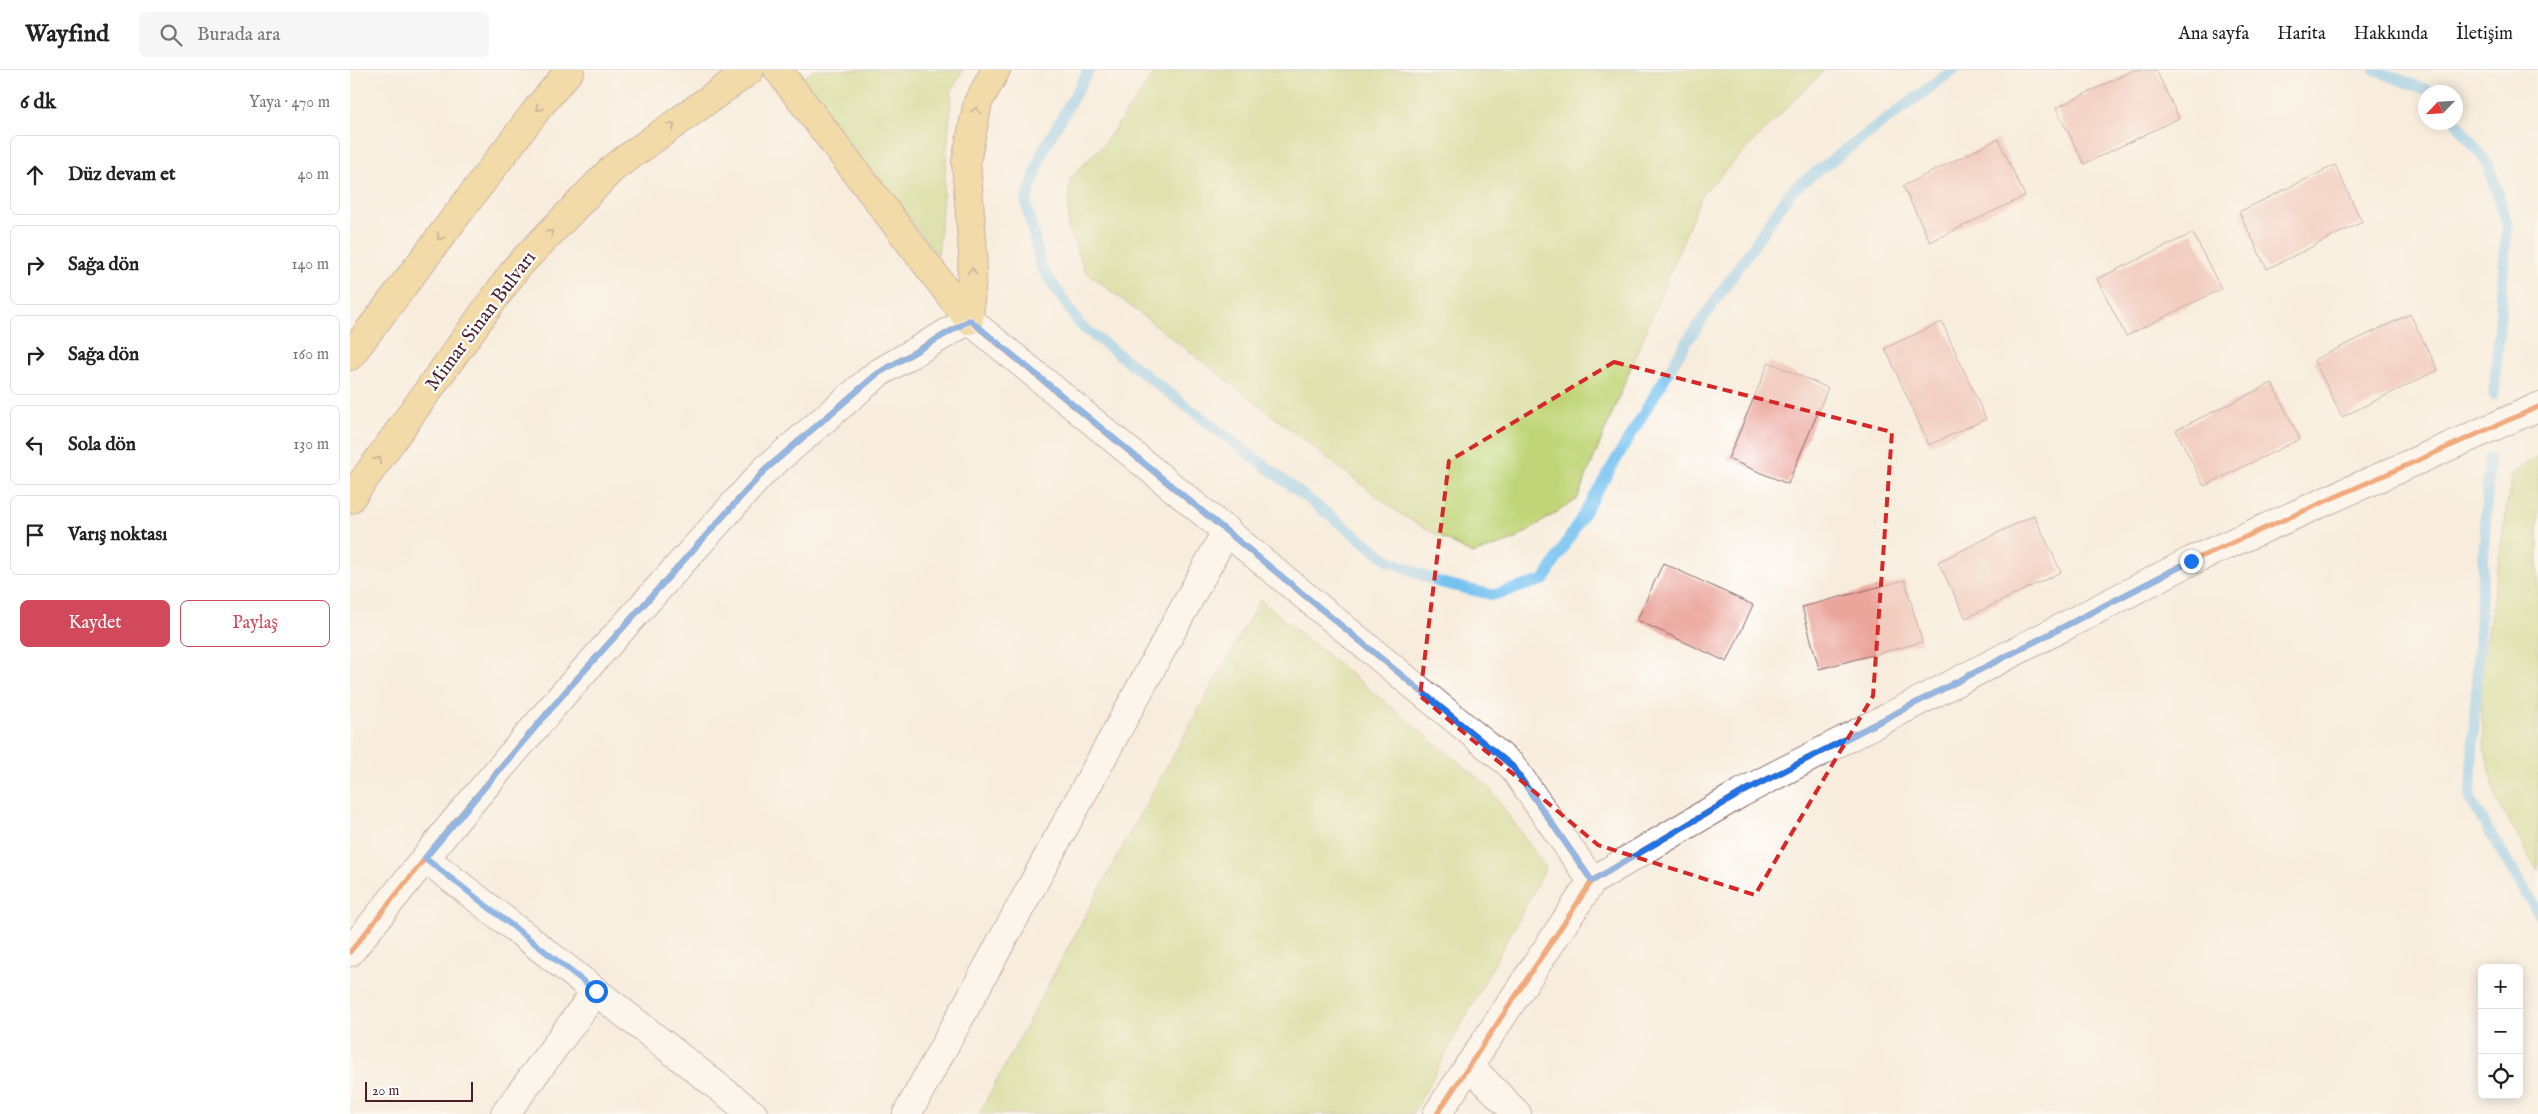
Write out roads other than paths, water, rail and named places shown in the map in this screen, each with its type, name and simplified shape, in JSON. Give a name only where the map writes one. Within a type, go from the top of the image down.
[{"type":"main road","points":[[350,356],[538,108],[570,70]]},
{"type":"main road","name":"Mimar Sinan Bulvarı","points":[[350,499],[517,267],[613,168],[750,70]]},
{"type":"main road","points":[[778,70],[970,320]]},
{"type":"main road","points":[[970,320],[973,253],[966,162],[978,102],[996,70]]},
{"type":"street","points":[[350,952],[425,858],[566,691],[765,470],[877,374],[970,320],[1512,766],[1592,881]]},
{"type":"street","points":[[1438,1114],[1592,881],[1741,793],[2191,561],[2538,407]]},
{"type":"street","points":[[907,1114],[1227,530]]},
{"type":"street","points":[[425,858],[753,1114]]},
{"type":"street","points":[[506,1114],[596,991]]},
{"type":"street","points":[[1469,1065],[1517,1114]]},
{"type":"waterway","points":[[1089,70],[1042,152],[1026,202],[1041,266],[1080,325],[1388,560],[1438,582],[1493,595],[1544,580],[1684,346],[1792,190],[1953,70]]},
{"type":"waterway","points":[[2374,70],[2418,86]]},
{"type":"waterway","points":[[2462,130],[2489,166],[2507,224],[2494,395]]},
{"type":"waterway","points":[[2489,459],[2470,799],[2538,913]]}]
